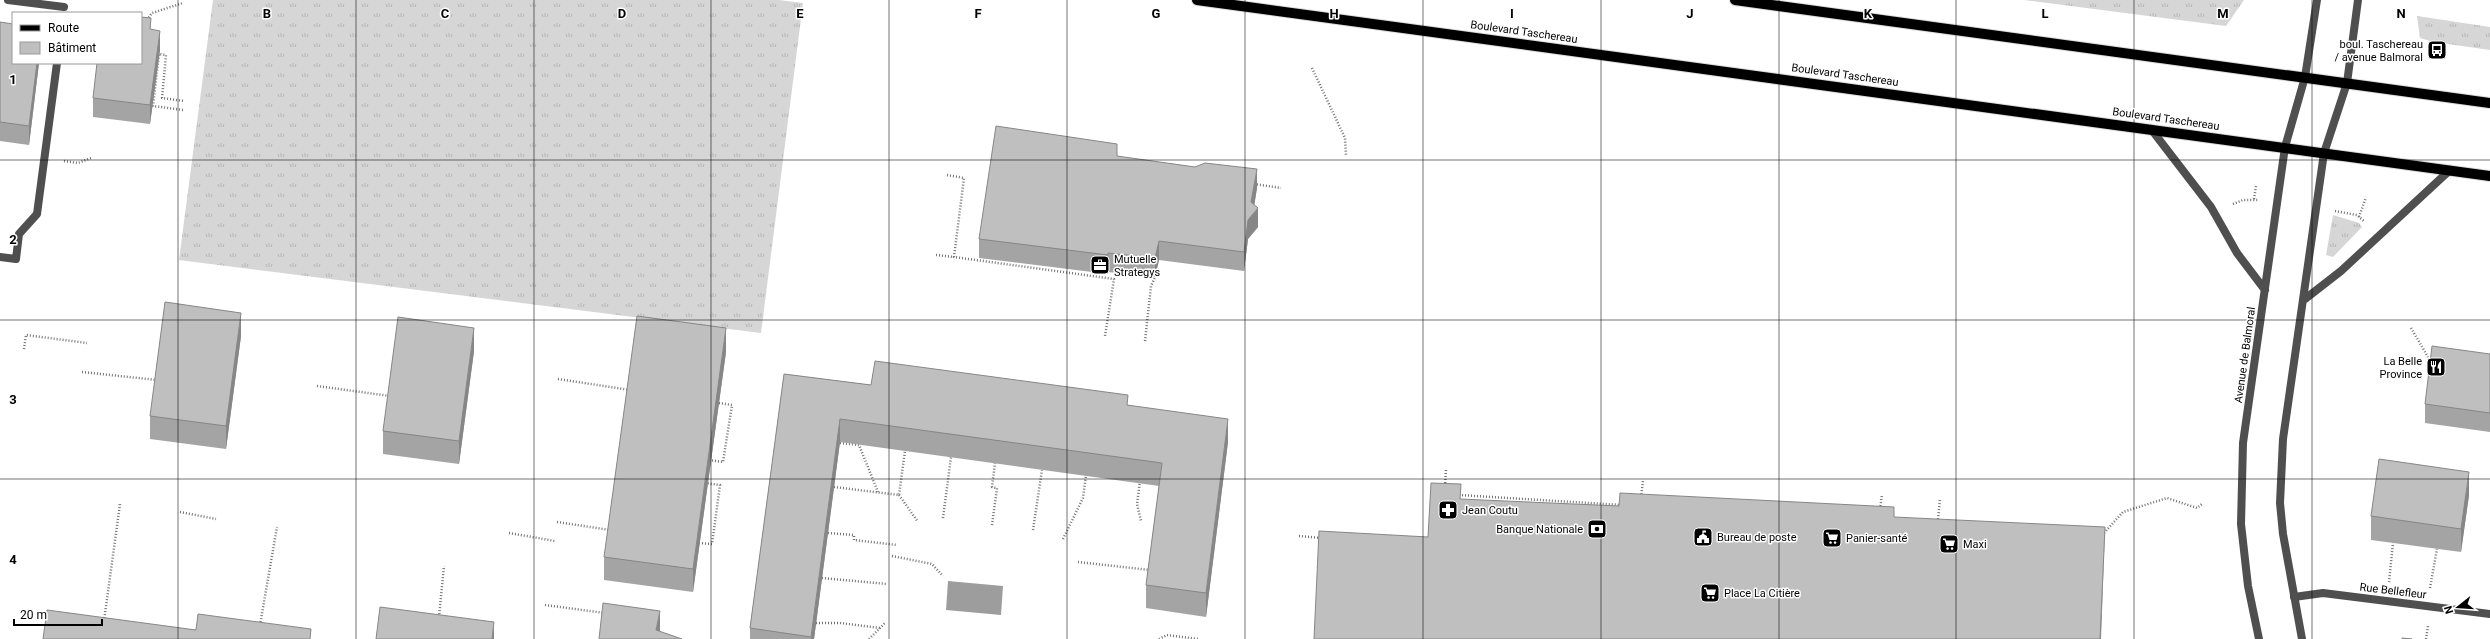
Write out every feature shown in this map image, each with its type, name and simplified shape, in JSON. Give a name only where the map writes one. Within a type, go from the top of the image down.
[{"type":"main road","name":"Boulevard Taschereau","points":[[1197,0],[2490,176]]},
{"type":"main road","points":[[1735,0],[2490,103]]},
{"type":"street","points":[[13,0],[64,7]]},
{"type":"street","name":"Avenue de Balmoral","points":[[2259,639],[2248,582],[2242,524],[2241,494],[2244,443],[2285,147],[2305,77],[2317,0]]},
{"type":"street","points":[[2302,639],[2283,534],[2281,477],[2283,439],[2305,299],[2324,153],[2347,83],[2358,0]]},
{"type":"street","points":[[0,257],[16,259],[19,234],[37,214],[57,64]]},
{"type":"street","points":[[2151,129],[2211,207],[2237,254],[2265,290]]},
{"type":"street","points":[[2305,299],[2341,271],[2450,170]]},
{"type":"street","name":"Rue Bellefleur","points":[[2294,597],[2323,593],[2490,614]]},
{"type":"path","points":[[145,23],[152,13],[183,3]]},
{"type":"path","points":[[183,110],[152,106],[159,54],[166,55],[162,98],[184,101]]},
{"type":"path","points":[[1312,68],[1345,138],[1346,155]]},
{"type":"path","points":[[44,158],[78,163],[91,158]]},
{"type":"path","points":[[947,176],[964,178],[954,257]]},
{"type":"path","points":[[1250,184],[1281,188]]},
{"type":"path","points":[[2254,200],[2256,186]]},
{"type":"path","points":[[2360,217],[2366,197]]},
{"type":"path","points":[[2232,205],[2243,200],[2260,200]]},
{"type":"path","points":[[2335,211],[2353,214],[2360,217],[2366,224]]},
{"type":"path","points":[[936,255],[1108,276],[1114,279],[1105,336]]},
{"type":"path","points":[[1145,341],[1151,286],[1157,270]]},
{"type":"path","points":[[2411,328],[2428,357]]},
{"type":"path","points":[[24,349],[26,335],[87,343]]},
{"type":"path","points":[[82,372],[158,380]]},
{"type":"path","points":[[558,379],[630,390]]},
{"type":"path","points":[[317,386],[391,396]]},
{"type":"path","points":[[701,459],[723,462],[732,404],[719,402]]},
{"type":"path","points":[[840,443],[859,445],[878,492]]},
{"type":"path","points":[[905,451],[899,495],[918,522]]},
{"type":"path","points":[[943,518],[951,457]]},
{"type":"path","points":[[992,525],[997,488],[992,487],[995,463]]},
{"type":"path","points":[[1033,530],[1042,470]]},
{"type":"path","points":[[1445,488],[1446,470]]},
{"type":"path","points":[[1063,540],[1083,498],[1086,475]]},
{"type":"path","points":[[1141,476],[1137,504],[1141,521]]},
{"type":"path","points":[[1641,499],[1643,481]]},
{"type":"path","points":[[698,482],[720,485],[712,544],[700,543]]},
{"type":"path","points":[[834,487],[899,495]]},
{"type":"path","points":[[1453,495],[1626,505]]},
{"type":"path","points":[[1879,517],[1882,495]]},
{"type":"path","points":[[2097,533],[2105,533],[2122,512],[2167,498],[2196,508],[2202,504]]},
{"type":"path","points":[[1938,519],[1940,499]]},
{"type":"path","points":[[1595,510],[1596,503]]},
{"type":"path","points":[[104,623],[120,504]]},
{"type":"path","points":[[180,512],[216,519]]},
{"type":"path","points":[[1930,519],[1942,519]]},
{"type":"path","points":[[557,522],[611,530]]},
{"type":"path","points":[[259,632],[277,527]]},
{"type":"path","points":[[509,533],[554,541]]},
{"type":"path","points":[[828,533],[854,536],[854,540],[897,545]]},
{"type":"path","points":[[1299,536],[1323,538]]},
{"type":"path","points":[[2386,601],[2393,543]]},
{"type":"path","points":[[2428,606],[2436,549]]},
{"type":"path","points":[[892,556],[932,564],[943,576]]},
{"type":"path","points":[[1078,562],[1151,570]]},
{"type":"path","points":[[438,624],[444,566]]},
{"type":"path","points":[[822,578],[887,584]]},
{"type":"path","points":[[545,604],[613,614]]},
{"type":"path","points":[[816,623],[840,623],[880,628]]},
{"type":"path","points":[[869,639],[885,623]]},
{"type":"path","points":[[1159,639],[1166,635],[1198,639]]},
{"type":"green space","points":[[213,0],[779,0],[803,3],[761,333],[179,260]]},
{"type":"green space","points":[[2024,0],[2244,0],[2226,26]]},
{"type":"green space","points":[[2417,16],[2490,27],[2490,50],[2434,42],[2420,38]]},
{"type":"green space","points":[[2333,215],[2359,223],[2362,227],[2333,257],[2326,255]]},
{"type":"shaded area","points":[[948,581],[1003,586],[1001,615],[946,610]]},
{"type":"building","points":[[142,17],[151,18],[150,29],[160,31],[150,105],[93,98],[97,64],[142,64]]},
{"type":"building","points":[[0,22],[12,24],[12,64],[37,64],[29,126],[0,122]]},
{"type":"building","points":[[996,126],[1117,144],[1117,156],[1195,167],[1205,163],[1257,169],[1251,202],[1258,208],[1248,220],[1244,252],[1159,241],[1155,258],[1108,253],[1108,255],[979,239]]},
{"type":"building","points":[[165,302],[241,313],[226,426],[150,416]]},
{"type":"building","points":[[637,316],[726,328],[693,569],[604,557]]},
{"type":"building","points":[[398,317],[474,328],[459,441],[383,431]]},
{"type":"building","points":[[2432,346],[2490,354],[2490,413],[2425,404]]},
{"type":"building","points":[[875,361],[1128,395],[1127,405],[1228,419],[1206,593],[1146,585],[1162,463],[840,419],[811,637],[750,628],[784,374],[871,385]]},
{"type":"building","points":[[2379,459],[2469,472],[2461,529],[2371,516]]},
{"type":"building","name":"Place La Citière","points":[[1431,483],[1461,484],[1460,499],[1619,506],[1620,493],[1894,507],[1894,517],[2105,527],[2100,639],[1314,639],[1319,531],[1428,537]]},
{"type":"building","points":[[603,603],[660,611],[656,630],[682,639],[599,639]]},
{"type":"building","points":[[380,607],[494,622],[492,639],[376,639]]},
{"type":"building","points":[[47,610],[196,630],[198,614],[311,629],[310,639],[43,639]]},
{"type":"place","name":"boul. Taschereau / avenue Balmoral","points":[[2437,50]]},
{"type":"place","name":"Mutuelle Strategys","points":[[1100,265]]},
{"type":"place","name":"La Belle Province","points":[[2436,367]]},
{"type":"place","name":"Jean Coutu","points":[[1448,510]]},
{"type":"place","name":"Banque Nationale","points":[[1597,529]]},
{"type":"place","name":"Bureau de poste","points":[[1703,537]]},
{"type":"place","name":"Panier-santé","points":[[1832,538]]},
{"type":"place","name":"Maxi","points":[[1949,544]]},
{"type":"place","name":"Place La Citière","points":[[1710,593]]}]
